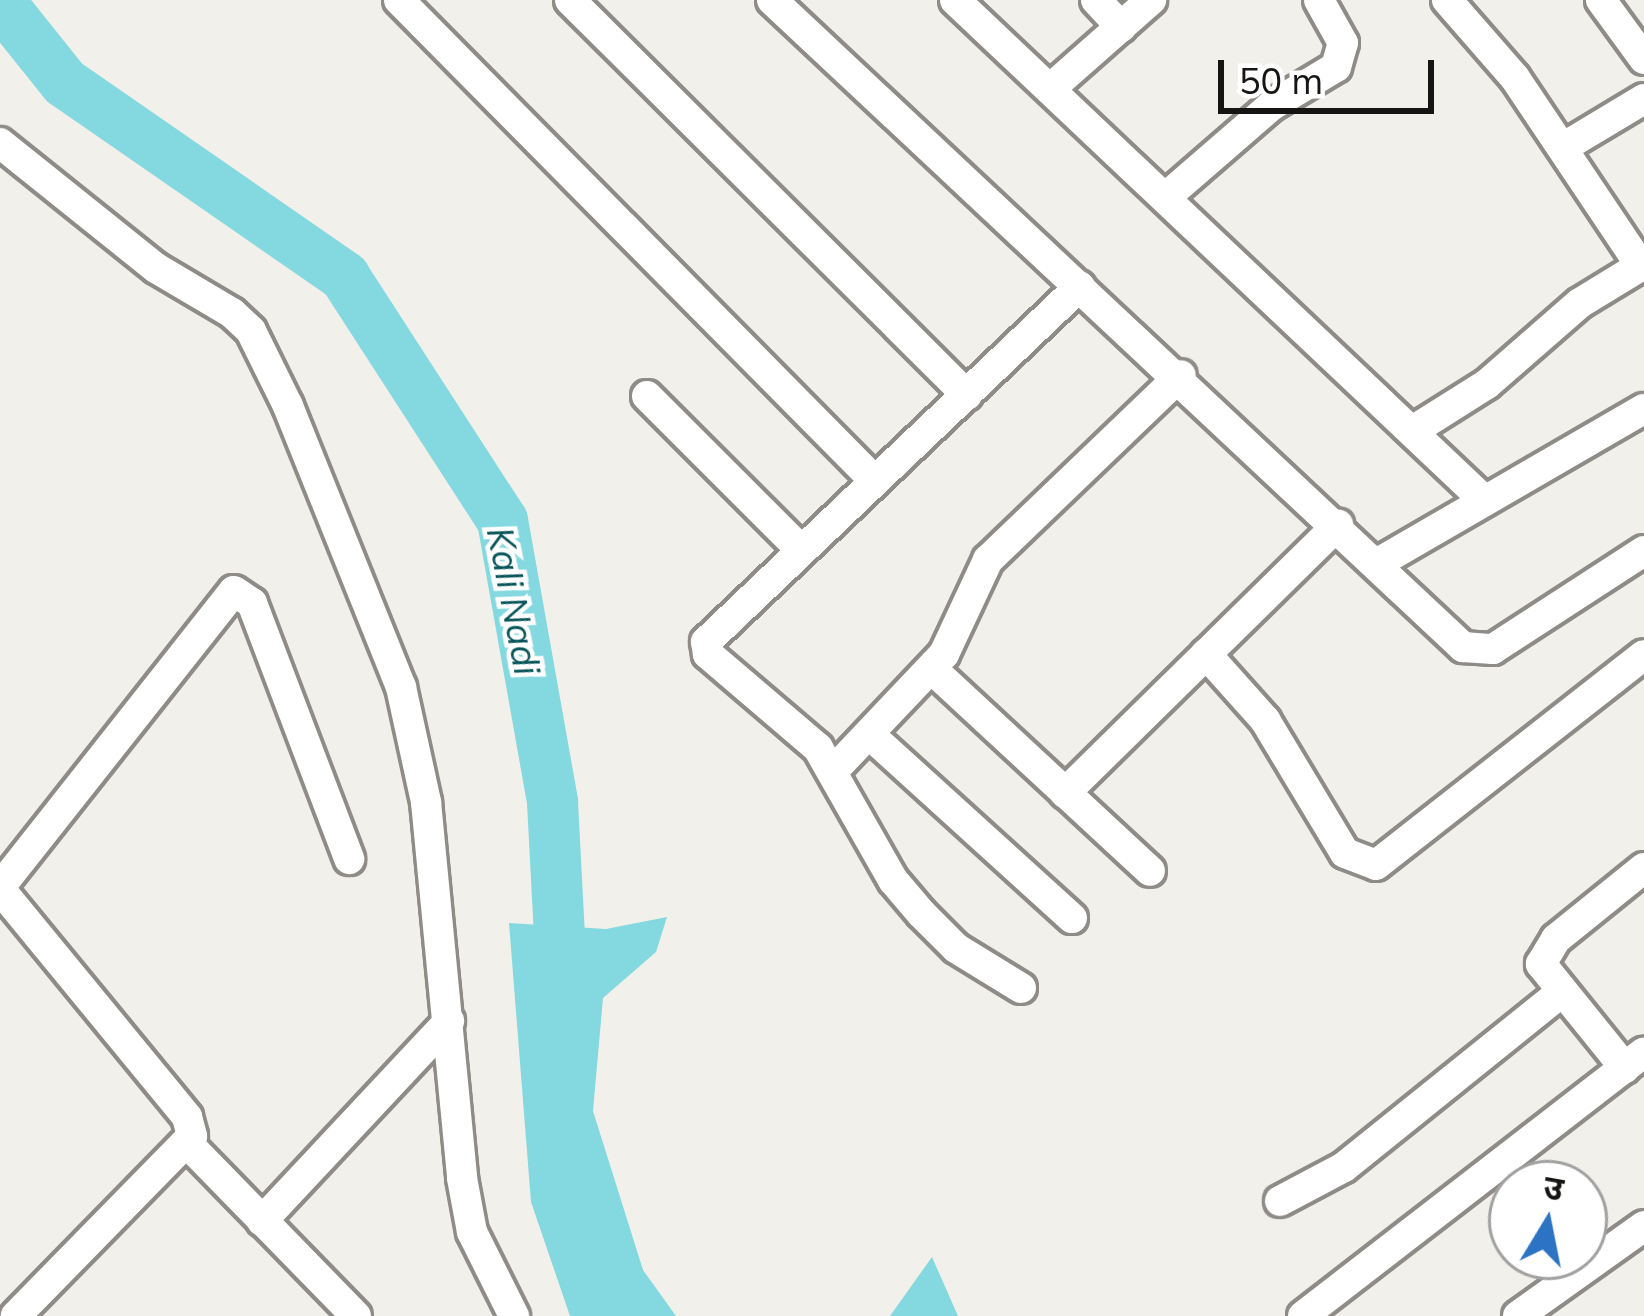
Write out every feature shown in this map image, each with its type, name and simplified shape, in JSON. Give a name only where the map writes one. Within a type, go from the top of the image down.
[{"type":"street","points":[[399,0],[875,481]]},
{"type":"street","points":[[570,0],[968,395]]},
{"type":"street","points":[[772,0],[1476,653],[1644,551]]},
{"type":"street","points":[[955,0],[1484,501]]},
{"type":"street","points":[[1096,0],[1121,27]]},
{"type":"street","points":[[1050,89],[1151,0]]},
{"type":"street","points":[[1166,196],[1271,106],[1336,67],[1343,43],[1319,0]]},
{"type":"street","points":[[1414,430],[1487,384],[1580,302],[1643,265],[1564,147],[1447,0]]},
{"type":"street","points":[[1601,0],[1644,59]]},
{"type":"street","points":[[1564,147],[1644,99]]},
{"type":"street","points":[[0,143],[155,268],[232,314],[268,360],[401,687],[426,802],[472,1232],[514,1316]]},
{"type":"street","points":[[1022,988],[956,947],[892,880],[834,770],[799,724],[708,654],[720,622],[1080,286]]},
{"type":"street","points":[[834,770],[932,669],[988,560],[1181,375]]},
{"type":"street","points":[[647,396],[801,550]]},
{"type":"street","points":[[1378,563],[1644,409]]},
{"type":"street","points":[[1065,793],[1338,525]]},
{"type":"street","points":[[349,859],[252,603],[234,591],[0,888],[187,1118],[189,1145],[356,1316]]},
{"type":"street","points":[[1206,655],[1265,720],[1345,853],[1376,865],[1644,655]]},
{"type":"street","points":[[932,669],[1150,872]]},
{"type":"street","points":[[869,734],[1072,918]]},
{"type":"street","points":[[1303,1316],[1635,1060],[1559,994],[1541,964],[1544,950],[1644,868]]},
{"type":"street","points":[[1280,1202],[1361,1154],[1559,994]]},
{"type":"street","points":[[262,1221],[449,1021]]},
{"type":"street","points":[[16,1316],[189,1145]]},
{"type":"street","points":[[1518,1316],[1642,1231]]},
{"type":"water","points":[[667,917],[656,952],[603,998],[593,1111],[643,1270],[676,1316],[570,1316],[531,1202],[509,923],[606,929]]},
{"type":"water","points":[[932,1257],[958,1316],[890,1316]]},
{"type":"waterway","name":"Kali Nadi","points":[[0,2],[64,82],[344,276],[502,520],[552,802],[562,993]]}]
